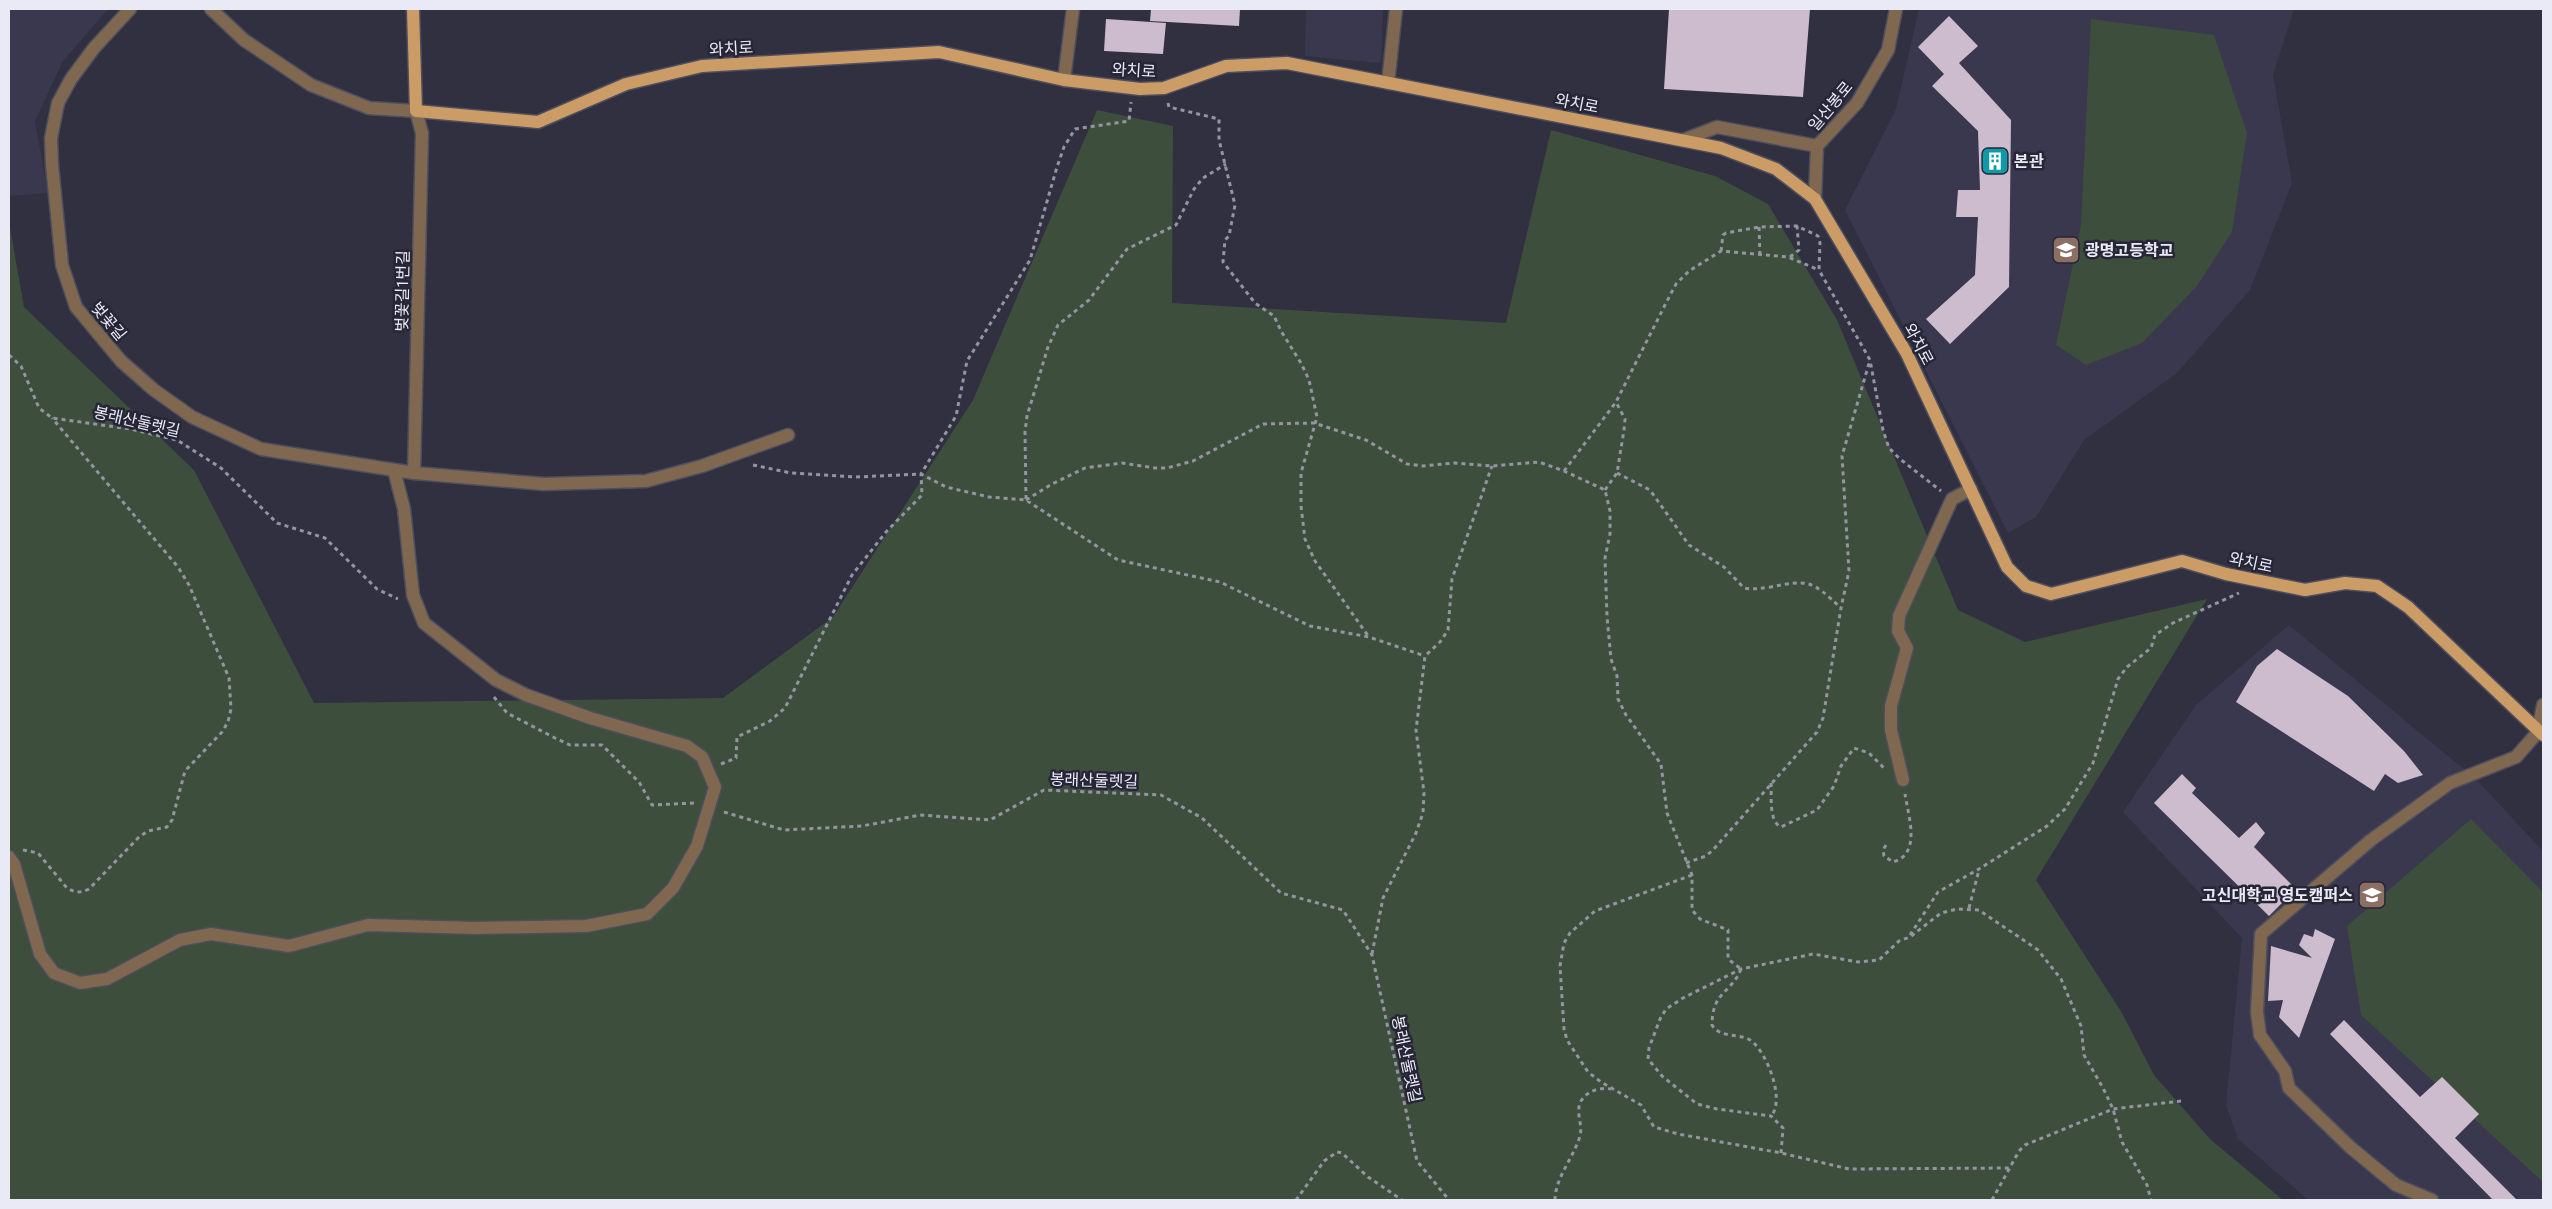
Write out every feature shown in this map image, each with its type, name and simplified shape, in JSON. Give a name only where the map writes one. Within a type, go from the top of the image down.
[{"type":"main road","points":[[413,9],[416,112]]},
{"type":"main road","name":"와치로","points":[[416,112],[538,122],[626,84],[702,66],[939,52],[1064,80],[1133,88],[1164,88],[1226,66],[1287,63],[1721,148],[1776,169],[1815,199],[1907,354],[2007,567],[2026,586],[2051,594],[2182,561],[2226,574],[2305,590],[2345,583],[2377,586],[2408,607],[2541,734]]},
{"type":"street","name":"벚꽃길","points":[[130,9],[94,48],[71,79],[58,103],[51,138],[52,174],[62,265],[76,307],[121,361],[154,390],[192,417],[261,449],[414,473],[544,484],[646,481],[725,458],[788,435]]},
{"type":"street","points":[[211,9],[244,40],[311,85],[369,108],[416,112]]},
{"type":"street","points":[[1064,80],[1074,9]]},
{"type":"street","points":[[1388,83],[1396,9]]},
{"type":"street","name":"일산봉로","points":[[1815,199],[1817,146],[1857,103],[1888,50],[1896,9]]},
{"type":"street","name":"벚꽃길1번길","points":[[414,473],[422,133],[416,112]]},
{"type":"street","points":[[1683,140],[1717,127],[1817,146]]},
{"type":"street","points":[[9,857],[14,864],[40,954],[54,973],[80,982],[107,979],[180,940],[211,934],[289,946],[368,925],[475,928],[586,926],[647,914],[673,888],[697,846],[715,787],[702,757],[687,746],[590,718],[526,695],[496,680],[424,623],[413,595],[404,509],[394,470]]},
{"type":"street","points":[[1903,780],[1891,730],[1891,706],[1907,648],[1898,631],[1899,616],[1952,499],[1971,489]]},
{"type":"street","points":[[2432,1200],[2396,1185],[2350,1147],[2289,1088],[2285,1071],[2260,1035],[2257,1012],[2261,934],[2379,834],[2450,783],[2516,757],[2541,734],[2543,705]]},
{"type":"path","points":[[706,764],[718,765],[736,758],[737,737],[755,730],[785,708],[852,575],[886,532],[922,495],[921,474],[956,416],[967,361],[1030,260],[1064,147],[1075,129],[1129,121],[1133,88]]},
{"type":"path","points":[[1164,88],[1169,107],[1220,120],[1219,140],[1235,205],[1229,236],[1225,240],[1223,262],[1255,303],[1274,316],[1280,331],[1301,363],[1309,380],[1317,417],[1300,473],[1304,539],[1315,560],[1369,637]]},
{"type":"path","points":[[1026,500],[1025,432],[1027,416],[1048,347],[1058,325],[1089,300],[1127,249],[1176,225],[1194,190],[1203,178],[1226,164]]},
{"type":"path","points":[[1790,258],[1799,250],[1797,226]]},
{"type":"path","points":[[1721,251],[1726,233],[1759,227],[1797,226],[1819,238],[1819,270],[1870,360],[1883,430],[1889,448],[1900,459],[1952,499]]},
{"type":"path","points":[[1759,227],[1760,256]]},
{"type":"path","points":[[1564,471],[1616,402],[1676,284],[1689,272],[1721,251],[1790,258],[1819,270]]},
{"type":"path","points":[[9,355],[21,366],[39,408],[52,418],[178,567],[189,585],[229,678],[231,709],[228,722],[222,732],[186,771],[172,820],[167,827],[148,831],[139,836],[90,889],[83,892],[73,892],[67,888],[44,859],[34,851],[16,851],[9,857]]},
{"type":"path","points":[[1686,863],[1706,856],[1713,850],[1817,732],[1823,718],[1850,558],[1842,456],[1870,360]]},
{"type":"path","points":[[1616,402],[1624,419],[1617,473],[1605,490],[1610,511],[1610,534],[1605,558],[1611,659],[1617,676],[1618,699],[1626,716],[1662,764],[1667,813],[1692,875],[1692,910],[1700,919],[1728,930],[1728,959],[1742,969]]},
{"type":"path","name":"봉래산둘렛길","points":[[52,418],[122,428],[177,440],[221,468],[277,523],[325,538],[377,589],[418,609]]},
{"type":"path","points":[[1026,500],[1052,484],[1085,468],[1122,463],[1167,468],[1192,461],[1263,424],[1314,423],[1366,440],[1407,464],[1422,466],[1454,463],[1492,466],[1539,462],[1605,490]]},
{"type":"path","points":[[725,458],[791,472],[862,477],[921,474],[946,487],[989,497],[1026,500],[1118,560],[1220,582],[1310,626],[1369,637],[1425,656]]},
{"type":"path","points":[[1372,955],[1384,898],[1416,833],[1423,813],[1424,792],[1416,730],[1425,656],[1440,642],[1448,630],[1452,579],[1492,466]]},
{"type":"path","points":[[1617,473],[1650,490],[1689,545],[1724,567],[1744,588],[1757,589],[1792,582],[1808,582],[1819,588],[1841,608]]},
{"type":"path","points":[[1910,936],[1934,896],[2047,826],[2065,809],[2093,763],[2118,679],[2128,666],[2151,648],[2155,635],[2173,623],[2246,590],[2254,580]]},
{"type":"path","name":"봉래산둘렛길","points":[[492,695],[507,713],[570,745],[602,745],[639,782],[652,805],[694,803],[784,830],[862,826],[920,815],[990,820],[1044,790],[1161,794],[1202,818],[1281,893],[1343,910],[1372,955],[1417,1161],[1449,1200]]},
{"type":"path","points":[[1772,782],[1774,819],[1777,825],[1781,827],[1818,810],[1834,786],[1841,766],[1854,748],[1868,753],[1892,777],[1903,780],[1912,834],[1910,846],[1902,858],[1894,862],[1884,856],[1883,850],[1886,846]]},
{"type":"path","points":[[1969,908],[1979,869]]},
{"type":"path","points":[[1692,875],[1595,911],[1570,933],[1561,950],[1562,1012],[1567,1040],[1588,1072],[1641,1105],[1650,1122],[1660,1130],[1781,1153],[1833,1167],[1849,1169],[2010,1168]]},
{"type":"path","points":[[1781,1153],[1783,1128],[1771,1116],[1717,1109],[1697,1104],[1662,1076],[1648,1058],[1652,1037],[1666,1009],[1683,998],[1742,969],[1813,954],[1858,962],[1879,960],[1899,941],[1910,936],[1941,914],[1969,908],[1980,910],[2038,950],[2061,979],[2081,1026],[2084,1055],[2113,1109],[2122,1142],[2147,1185],[2151,1200]]},
{"type":"path","points":[[1742,969],[1716,1002],[1712,1012],[1712,1025],[1719,1032],[1750,1040],[1760,1051],[1778,1092],[1778,1106],[1771,1116]]},
{"type":"path","points":[[1555,1200],[1559,1184],[1580,1134],[1580,1103],[1585,1096],[1595,1089],[1603,1087],[1614,1089]]},
{"type":"path","points":[[1992,1200],[2019,1151],[2025,1145],[2113,1109],[2181,1101]]},
{"type":"path","points":[[1296,1200],[1324,1161],[1337,1152],[1342,1153],[1368,1176],[1402,1200]]},
{"type":"shaded area","points":[[9,9],[108,9],[63,61],[35,121],[48,193],[9,196]]},
{"type":"shaded area","points":[[1306,9],[1383,9],[1381,63],[1305,56]]},
{"type":"shaded area","name":"광명고등학교","points":[[1919,9],[2294,9],[2273,75],[2292,183],[2250,290],[2177,373],[2084,440],[2036,517],[2008,533],[1845,210],[1896,109]]},
{"type":"shaded area","name":"고신대학교 영도캠퍼스","points":[[2289,625],[2476,779],[2543,851],[2543,1200],[2308,1200],[2238,1139],[2226,1105],[2242,938],[2123,812],[2196,705]]},
{"type":"green space","points":[[2091,19],[2214,35],[2247,133],[2232,232],[2197,286],[2142,343],[2086,365],[2056,345],[2081,225]]},
{"type":"green space","points":[[1097,110],[1173,126],[1172,303],[1506,323],[1551,130],[1715,176],[1768,204],[1837,320],[1958,610],[2025,642],[2207,599],[2036,880],[2122,1013],[2154,1075],[2210,1139],[2283,1200],[9,1200],[9,222],[24,307],[194,470],[314,703],[723,698],[833,617],[973,400]]},
{"type":"green space","points":[[2471,819],[2543,892],[2543,1182],[2361,1015],[2347,926]]},
{"type":"building","points":[[1151,9],[1240,9],[1239,26],[1150,21]]},
{"type":"building","points":[[1669,9],[1810,9],[1803,97],[1664,89]]},
{"type":"building","name":"본관","points":[[1949,16],[1978,46],[1959,63],[2011,120],[2009,287],[1950,344],[1926,319],[1975,275],[1978,217],[1956,217],[1958,190],[1980,190],[1978,131],[1932,86],[1944,74],[1918,47]]},
{"type":"building","points":[[1106,19],[1166,23],[1163,54],[1104,51]]},
{"type":"building","points":[[2277,649],[2348,696],[2404,751],[2423,775],[2398,783],[2385,774],[2374,791],[2236,702],[2257,666]]},
{"type":"building","points":[[2182,774],[2196,788],[2192,793],[2239,838],[2256,822],[2265,833],[2254,847],[2296,889],[2269,916],[2154,803]]},
{"type":"building","points":[[2315,929],[2335,939],[2299,1038],[2279,1017],[2283,1000],[2268,1001],[2271,946],[2312,958],[2299,945],[2304,934],[2313,937]]},
{"type":"building","points":[[2344,1020],[2420,1097],[2442,1077],[2479,1114],[2455,1138],[2517,1200],[2493,1200],[2330,1034]]},
{"type":"place","name":"본관","points":[[1995,161]]},
{"type":"place","name":"광명고등학교","points":[[2066,250]]},
{"type":"place","name":"고신대학교 영도캠퍼스","points":[[2372,895]]}]
